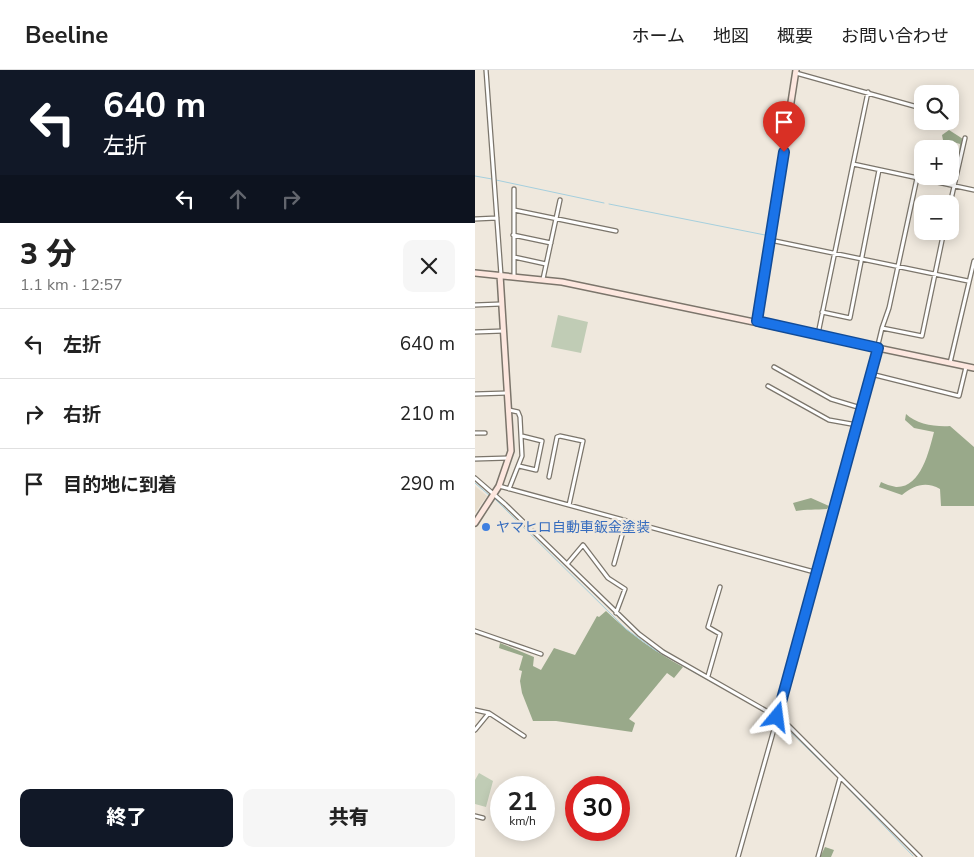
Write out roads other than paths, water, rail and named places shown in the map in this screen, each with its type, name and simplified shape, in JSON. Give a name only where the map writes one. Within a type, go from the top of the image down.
[{"type":"street","points":[[475,523],[499,486],[509,458],[511,444],[486,70]]},
{"type":"street","points":[[757,321],[796,71],[914,106]]},
{"type":"street","points":[[818,334],[868,92]]},
{"type":"street","points":[[952,195],[965,138]]},
{"type":"street","points":[[853,164],[914,177]]},
{"type":"street","points":[[822,312],[850,318],[879,170]]},
{"type":"street","points":[[738,857],[818,573],[878,348],[881,328],[889,308],[916,185]]},
{"type":"street","points":[[949,185],[974,190]]},
{"type":"street","points":[[514,189],[514,276]]},
{"type":"street","points":[[543,279],[560,200]]},
{"type":"street","points":[[514,210],[616,231]]},
{"type":"street","points":[[475,219],[497,218]]},
{"type":"street","points":[[513,235],[551,243]]},
{"type":"street","points":[[770,240],[968,282]]},
{"type":"street","points":[[881,328],[923,336],[942,240]]},
{"type":"street","points":[[514,256],[546,264]]},
{"type":"street","points":[[950,363],[974,261]]},
{"type":"street","points":[[475,273],[543,279],[757,321],[974,368]]},
{"type":"street","points":[[475,305],[501,304]]},
{"type":"street","points":[[475,332],[503,331]]},
{"type":"street","points":[[871,374],[959,396],[966,366]]},
{"type":"street","points":[[774,367],[831,399],[861,408]]},
{"type":"street","points":[[767,386],[829,420],[857,425]]},
{"type":"street","points":[[475,394],[507,393]]},
{"type":"street","points":[[508,410],[518,412],[523,456],[509,489]]},
{"type":"street","points":[[475,433],[485,433]]},
{"type":"street","points":[[519,466],[536,470],[542,441],[522,436]]},
{"type":"street","points":[[549,476],[557,438],[560,436],[583,441],[569,505]]},
{"type":"street","points":[[475,459],[509,458]]},
{"type":"street","points":[[475,478],[494,494],[616,613],[652,644],[777,717],[789,726],[920,857]]},
{"type":"street","points":[[499,486],[818,573]]},
{"type":"street","points":[[614,564],[626,521]]},
{"type":"street","points":[[567,564],[583,546],[607,578],[625,589],[616,613]]},
{"type":"street","points":[[708,676],[720,634],[708,627],[720,587]]},
{"type":"street","points":[[475,631],[541,654]]},
{"type":"street","points":[[475,710],[489,713],[507,727],[524,736]]},
{"type":"street","points":[[475,730],[489,713]]},
{"type":"street","points":[[819,857],[841,778]]},
{"type":"street","points":[[475,816],[483,818]]},
{"type":"waterway","points":[[475,176],[492,179]]},
{"type":"waterway","points":[[496,180],[604,203]]},
{"type":"waterway","points":[[609,204],[765,235]]},
{"type":"waterway","points":[[475,483],[489,495]]},
{"type":"waterway","points":[[495,499],[626,629],[655,650],[715,684]]},
{"type":"waterway","points":[[747,702],[774,718]]},
{"type":"waterway","points":[[779,721],[838,778]]},
{"type":"waterway","points":[[842,782],[913,856]]},
{"type":"place","name":"ヤマヒロ自動車鈑金塗装","points":[[486,527]]}]
